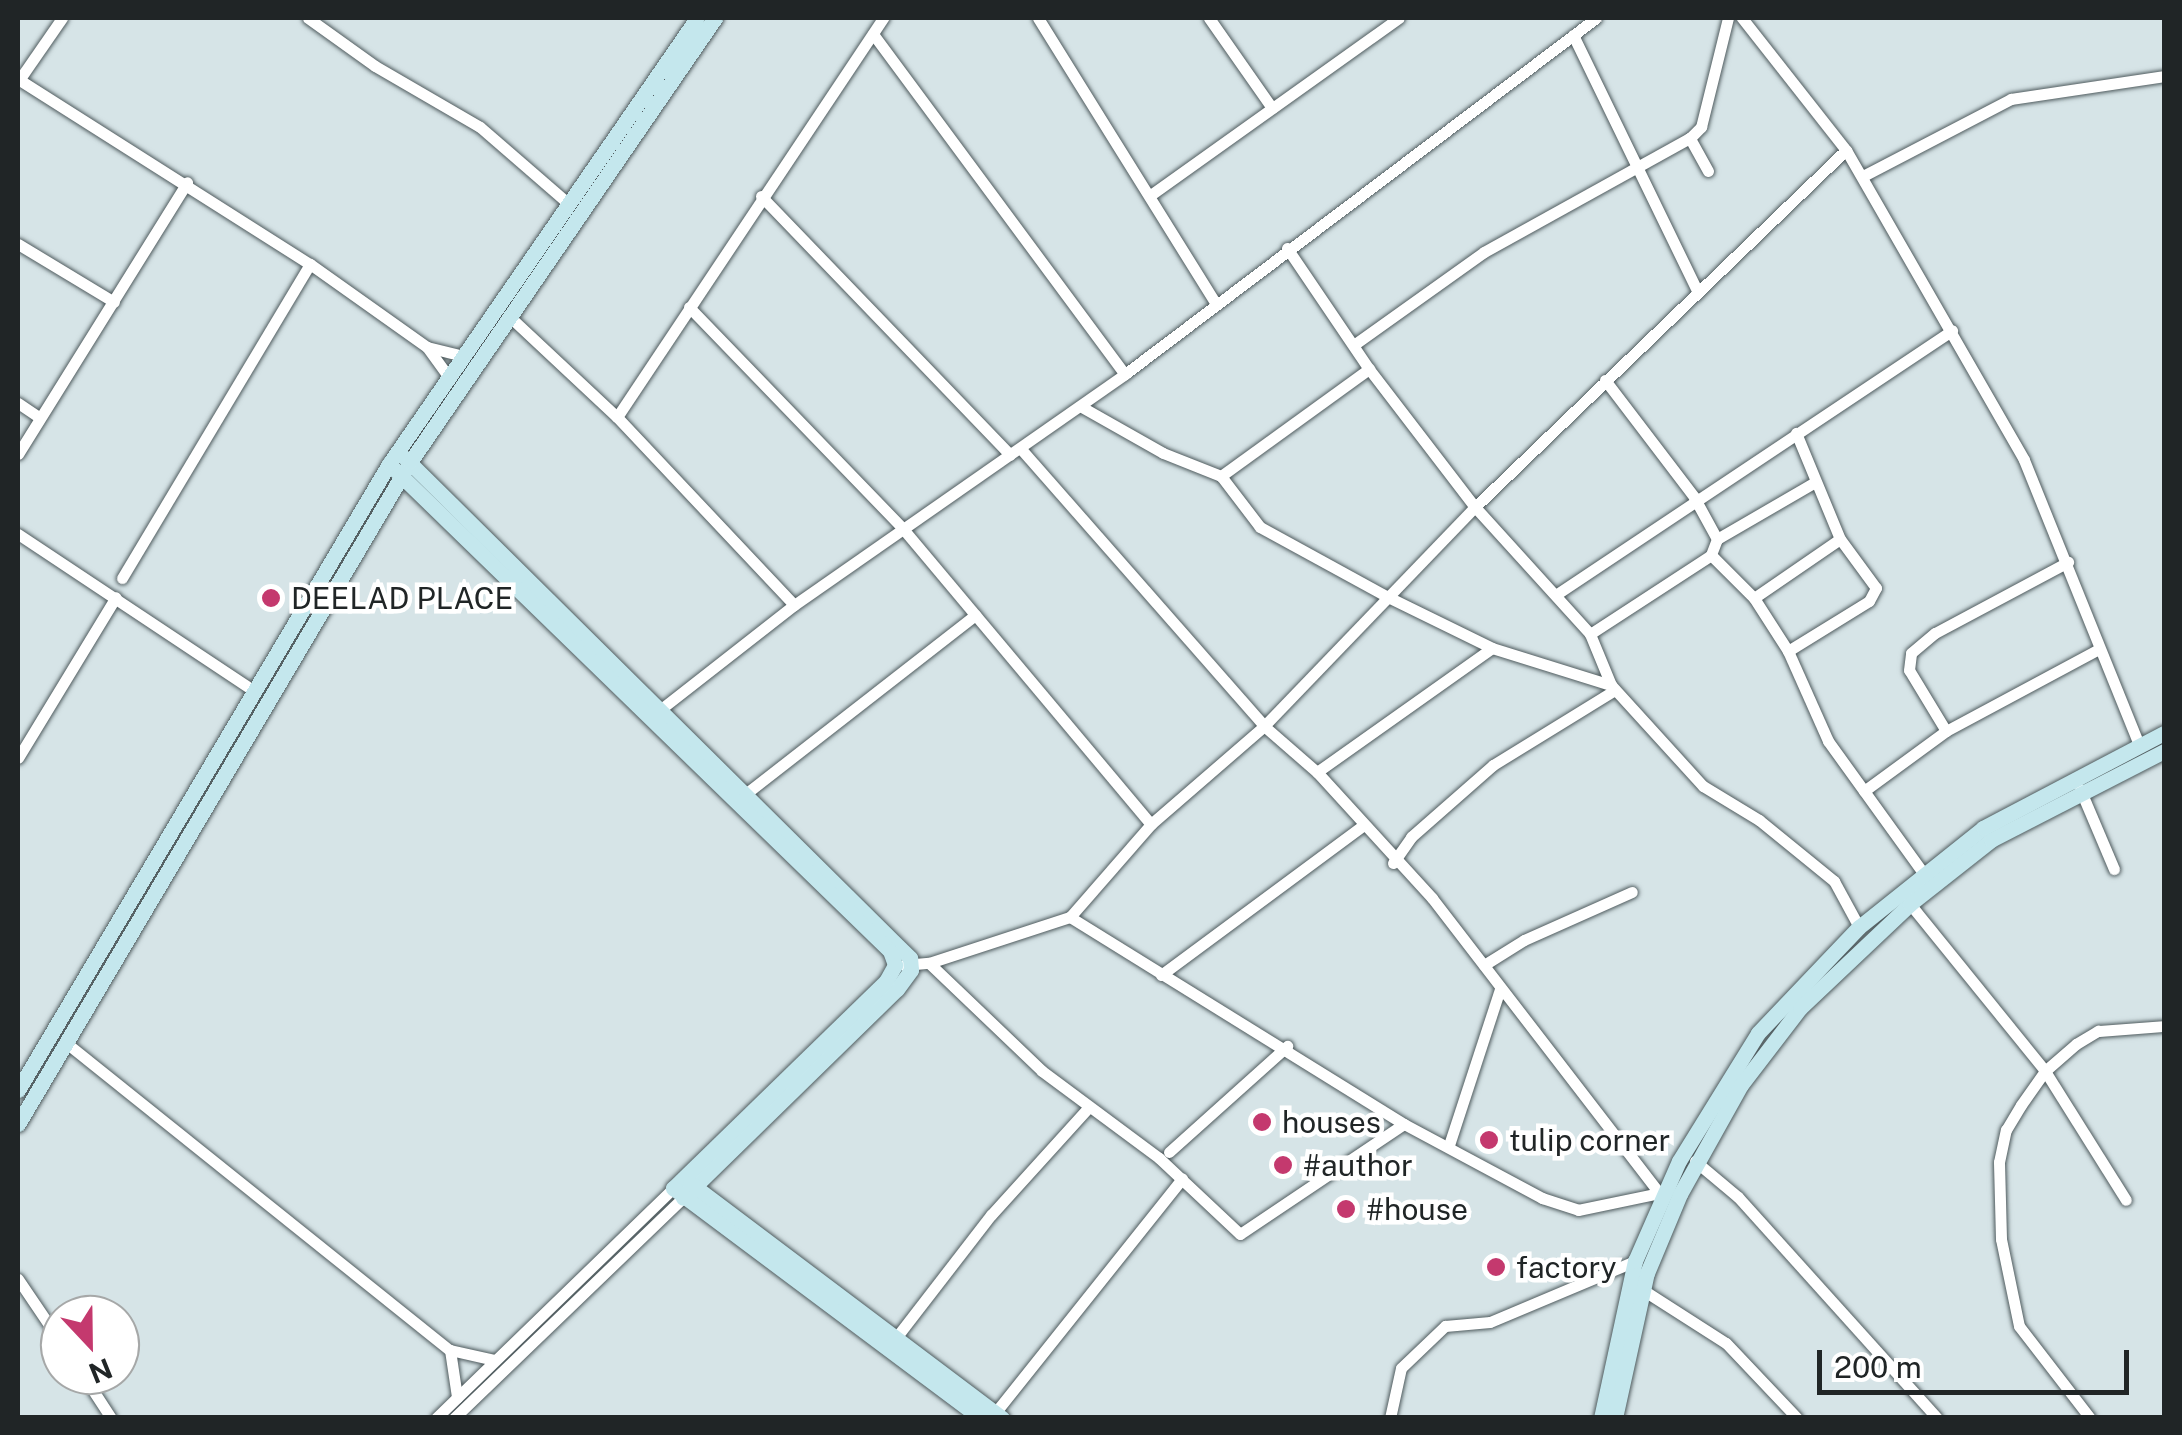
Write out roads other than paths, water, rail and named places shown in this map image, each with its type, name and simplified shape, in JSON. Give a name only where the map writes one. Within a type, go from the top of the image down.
[{"type":"main road","points":[[18,1124],[449,377],[697,18]]},
{"type":"main road","points":[[18,1090],[254,690],[400,463],[510,317],[715,18]]},
{"type":"main road","points":[[400,463],[661,709],[682,739],[748,792],[900,942],[903,965],[897,989],[683,1187]]},
{"type":"main road","points":[[400,463],[682,739],[903,965]]},
{"type":"main road","points":[[1602,1418],[1635,1260],[1660,1193],[1758,1032],[1860,927],[1983,828],[2138,742],[2164,734]]},
{"type":"main road","points":[[1615,1418],[1644,1290],[1695,1162],[1741,1085],[1800,1008],[1910,904],[1992,840],[2080,789],[2164,751]]},
{"type":"main road","points":[[683,1187],[895,1339],[992,1416]]},
{"type":"main road","points":[[683,1187],[992,1416]]},
{"type":"street","points":[[62,18],[18,79],[187,182],[310,264],[426,347],[449,377]]},
{"type":"street","points":[[308,18],[374,66],[480,127],[569,204]]},
{"type":"street","points":[[617,417],[671,344],[689,307],[883,18]]},
{"type":"street","points":[[1038,18],[1152,194],[1215,302]]},
{"type":"street","points":[[1209,18],[1272,108]]},
{"type":"street","points":[[1152,194],[1399,18]]},
{"type":"street","points":[[1354,344],[1484,252],[1690,138],[1701,127],[1728,18]]},
{"type":"street","points":[[1742,18],[1863,176],[2024,460],[2138,742]]},
{"type":"street","points":[[661,709],[794,605],[1125,374],[1592,19]]},
{"type":"street","points":[[873,34],[1125,374]]},
{"type":"street","points":[[1574,35],[1697,290]]},
{"type":"street","points":[[1863,176],[2011,99],[2164,76]]},
{"type":"street","points":[[1690,138],[1708,171]]},
{"type":"street","points":[[903,965],[928,963],[1070,917],[1151,824],[1264,726],[1475,507],[1846,150]]},
{"type":"street","points":[[18,454],[187,182]]},
{"type":"street","points":[[762,196],[1016,452],[1264,726],[1316,772],[1393,863],[1432,898],[1660,1193],[1606,1208],[1578,1210],[1542,1198],[1450,1145],[1404,1124],[1287,1046],[1161,975],[1070,917]]},
{"type":"street","points":[[18,244],[114,302]]},
{"type":"street","points":[[1286,248],[1368,370],[1475,507],[1590,634],[1613,687],[1703,786],[1759,820],[1834,881],[1860,927]]},
{"type":"street","points":[[122,578],[310,264]]},
{"type":"street","points":[[689,307],[904,530],[1151,824]]},
{"type":"street","points":[[510,317],[617,417],[794,605]]},
{"type":"street","points":[[1556,594],[1694,497],[1952,331]]},
{"type":"street","points":[[426,347],[464,356]]},
{"type":"street","points":[[1221,476],[1368,370]]},
{"type":"street","points":[[1605,380],[1694,497],[1717,539]]},
{"type":"street","points":[[18,402],[40,416]]},
{"type":"street","points":[[1080,406],[1163,454],[1221,476],[1260,527],[1388,597],[1492,648],[1613,687]]},
{"type":"street","points":[[1788,651],[1869,601],[1876,588],[1840,539],[1812,484],[1796,433]]},
{"type":"street","points":[[1590,634],[1710,555],[1717,539],[1812,484]]},
{"type":"street","points":[[18,534],[254,690]]},
{"type":"street","points":[[1754,598],[1840,539]]},
{"type":"street","points":[[1710,555],[1754,598],[1788,651],[1828,742],[1924,874]]},
{"type":"street","points":[[1946,731],[1909,670],[1911,654],[1935,633],[2068,562]]},
{"type":"street","points":[[18,758],[116,597]]},
{"type":"street","points":[[748,792],[975,615]]},
{"type":"street","points":[[1316,772],[1492,648]]},
{"type":"street","points":[[1864,791],[1946,731],[2099,648]]},
{"type":"street","points":[[1393,863],[1411,837],[1492,765],[1613,687]]},
{"type":"street","points":[[2080,789],[2114,870]]},
{"type":"street","points":[[1161,975],[1362,826]]},
{"type":"street","points":[[1484,964],[1524,940],[1632,892]]},
{"type":"street","points":[[1910,904],[2045,1071],[2126,1200]]},
{"type":"street","points":[[928,963],[1087,1110],[1182,1179],[1235,1232],[1245,1233],[1404,1124]]},
{"type":"street","points":[[1450,1145],[1500,989]]},
{"type":"street","points":[[2090,1418],[2018,1326],[2001,1239],[1999,1162],[2006,1130],[2045,1071],[2098,1032],[2164,1026]]},
{"type":"street","points":[[65,1042],[450,1350],[494,1360]]},
{"type":"street","points":[[1169,1152],[1287,1046]]},
{"type":"street","points":[[895,1339],[991,1215],[1087,1110]]},
{"type":"street","points":[[1695,1162],[1738,1197],[1937,1418]]},
{"type":"street","points":[[992,1416],[1182,1179]]},
{"type":"street","points":[[436,1418],[683,1187]]},
{"type":"street","points":[[454,1418],[683,1187]]},
{"type":"street","points":[[1390,1418],[1401,1368],[1445,1326],[1490,1322],[1635,1260]]},
{"type":"street","points":[[18,1278],[40,1312]]},
{"type":"street","points":[[1644,1290],[1726,1343],[1797,1418]]},
{"type":"street","points":[[450,1350],[457,1397]]},
{"type":"street","points":[[96,1395],[112,1418]]},
{"type":"place","name":"DEELAD PLACE","points":[[271,598]]},
{"type":"place","name":"houses","points":[[1262,1122]]},
{"type":"place","name":"tulip corner","points":[[1489,1140]]},
{"type":"place","name":"#author","points":[[1283,1165]]},
{"type":"place","name":"#house","points":[[1346,1209]]},
{"type":"place","name":"factory","points":[[1496,1267]]}]
